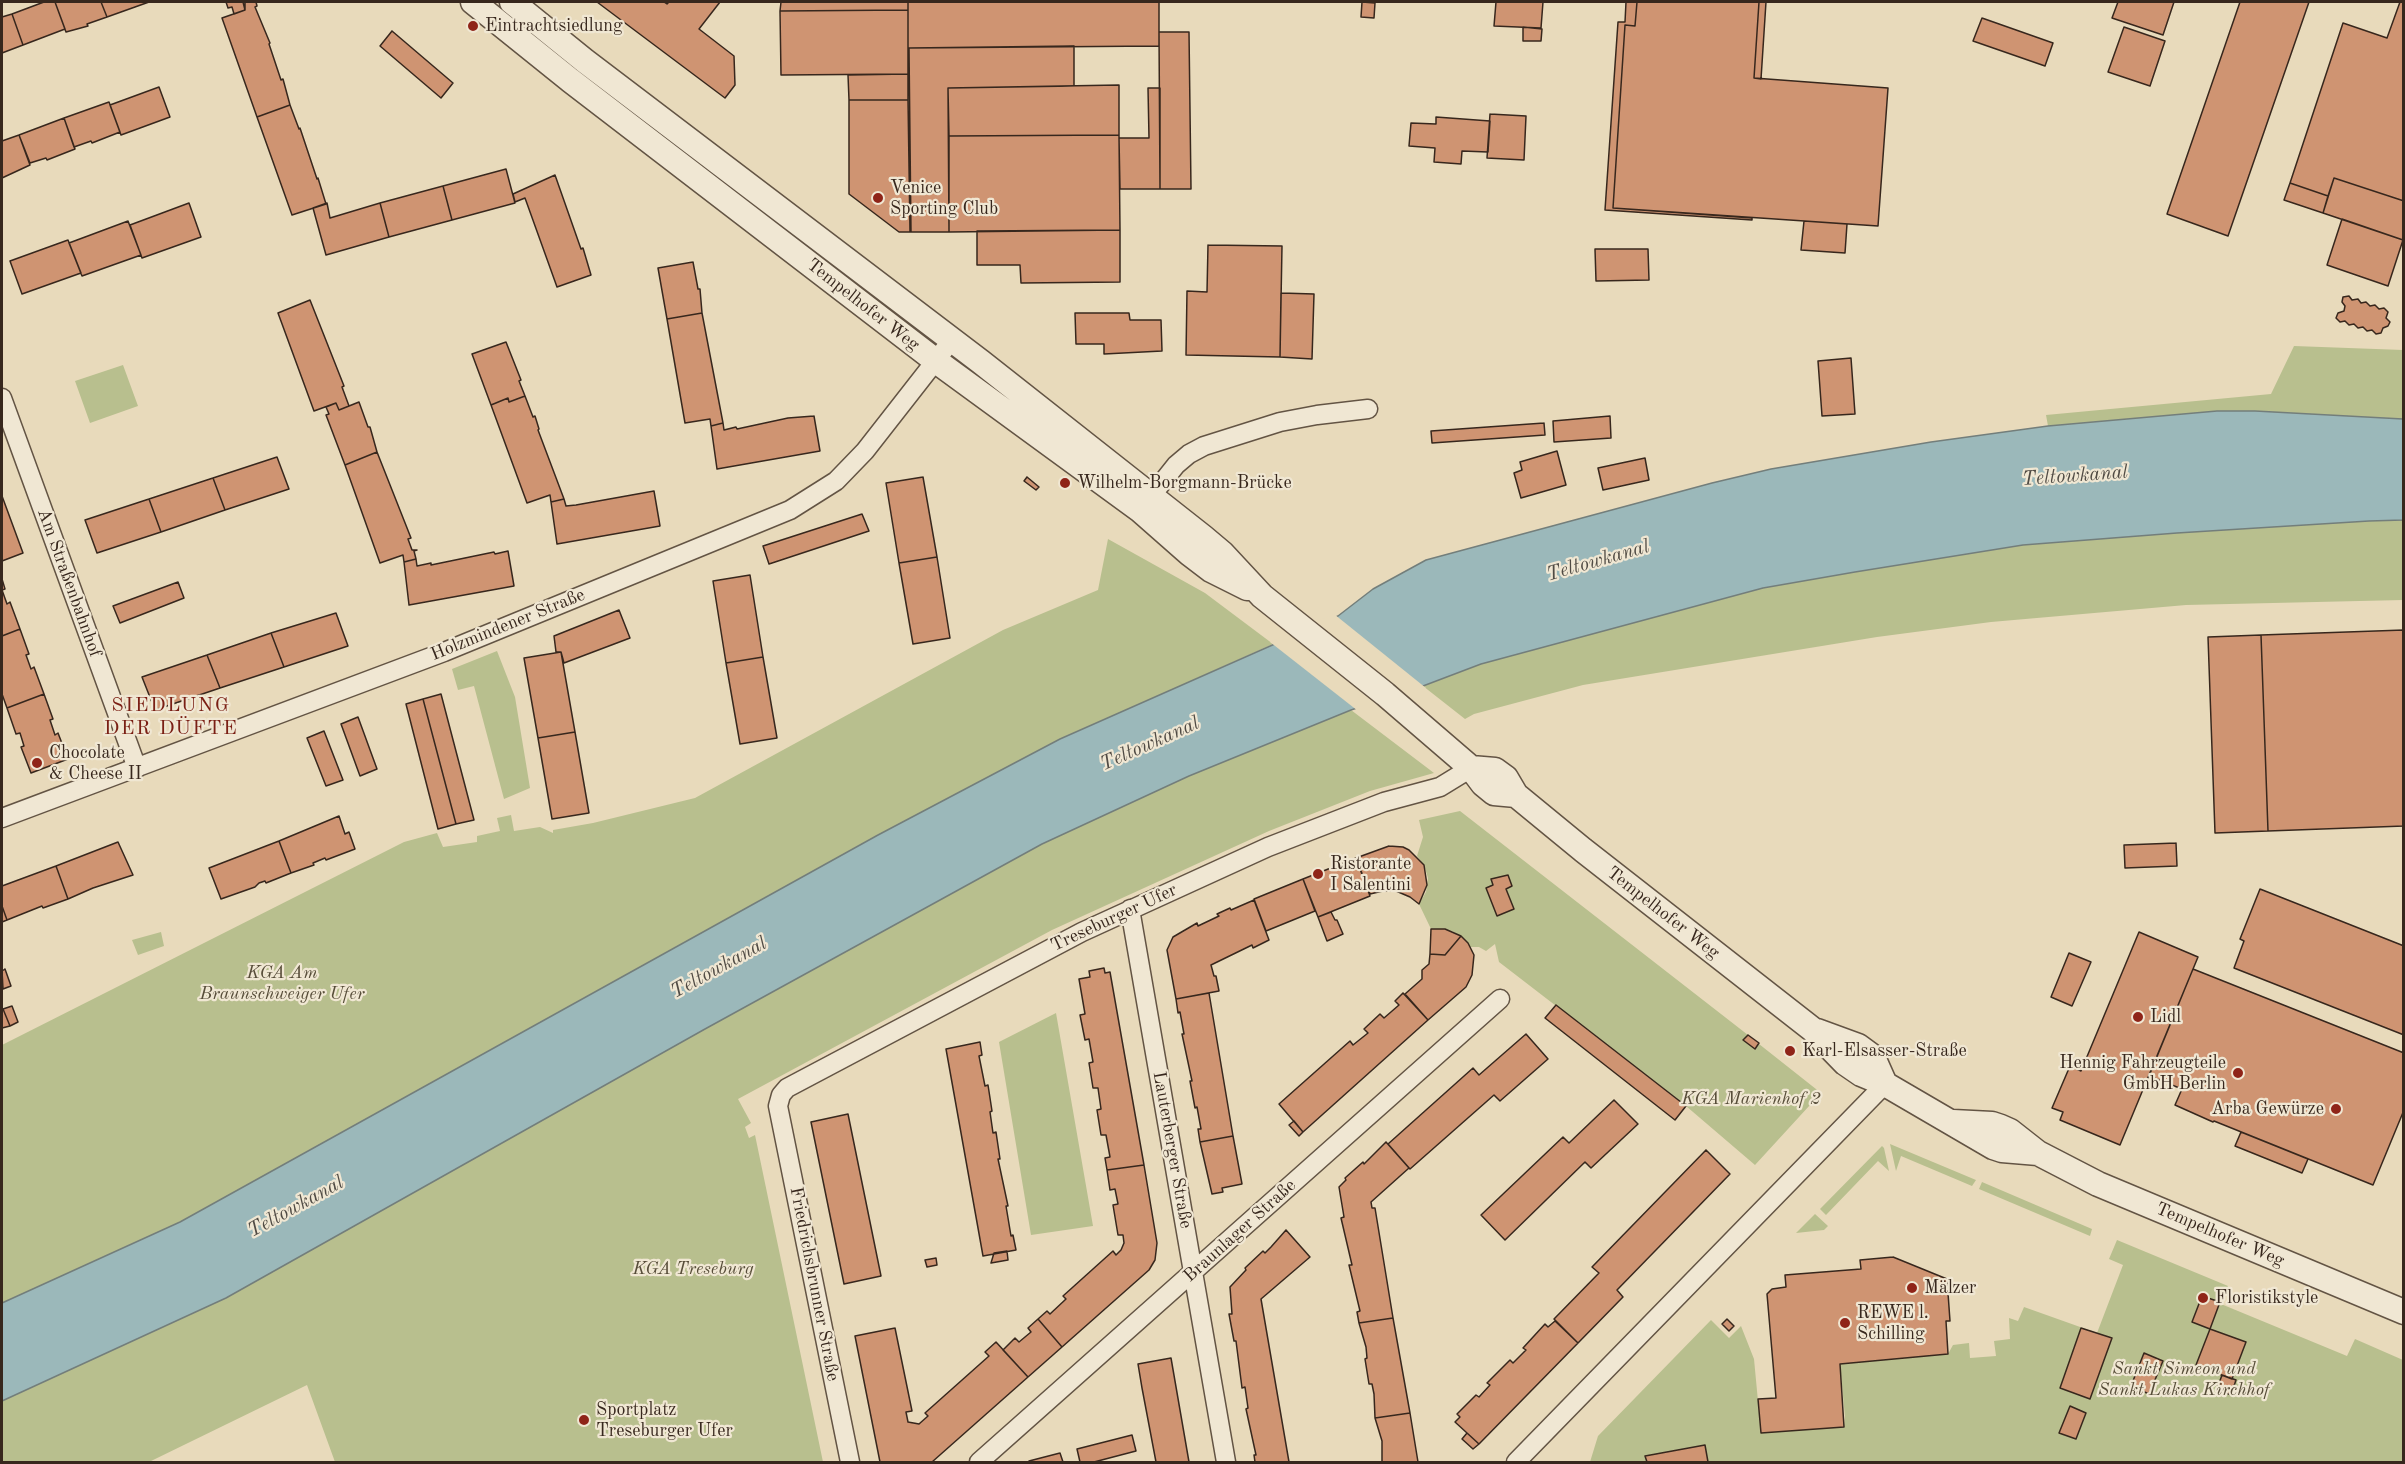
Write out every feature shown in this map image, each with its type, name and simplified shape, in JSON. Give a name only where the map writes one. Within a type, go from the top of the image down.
[{"type":"street","name":"Tempelhofer Weg","points":[[472,2],[589,95],[936,361],[1222,553],[1262,596],[1385,694],[1472,768],[1495,770],[1506,778],[1516,795],[1583,850],[1812,1029],[1858,1046],[1873,1057],[1886,1084],[1953,1122],[1992,1124],[2010,1131],[2038,1153],[2098,1184],[2403,1312]]},
{"type":"street","name":"Tempelhofer Weg","points":[[512,2],[585,61],[951,341],[1145,503]]},
{"type":"street","name":"Holzmindener Straße","points":[[2,818],[444,652],[790,510],[836,481],[865,451],[951,341]]},
{"type":"street","name":"Am Straßenbahnhof","points":[[2,399],[137,768]]},
{"type":"street","points":[[1145,503],[1176,465],[1189,454],[1204,446],[1280,422],[1368,409]]},
{"type":"street","name":"Treseburger Ufer","points":[[778,1106],[781,1095],[787,1088],[1042,951],[1268,847],[1384,802],[1448,784],[1472,768]]},
{"type":"street","name":"Lauterberger Straße","points":[[1130,909],[1226,1462]]},
{"type":"street","name":"Braunlager Straße","points":[[980,1462],[1500,999]]},
{"type":"street","points":[[1528,1458],[1886,1084]]},
{"type":"street","name":"Friedrichsbrunner Straße","points":[[778,1106],[850,1462]]},
{"type":"green space","points":[[2294,346],[2403,350],[2403,419],[2217,411],[2048,426],[2046,415],[2271,394]]},
{"type":"green space","points":[[123,365],[138,406],[90,423],[75,381]]},
{"type":"green space","points":[[2403,520],[2403,600],[2186,605],[1991,622],[1877,637],[1583,685],[1474,714],[1465,719],[1423,686],[1481,664],[1763,588],[1855,572],[2023,545],[2177,533]]},
{"type":"green space","name":"KGA Am Braunschweiger Ufer","points":[[1108,539],[1205,593],[1273,644],[1193,680],[878,835],[180,1222],[2,1303],[2,1045],[404,842],[437,833],[443,847],[477,842],[477,836],[500,831],[497,818],[511,815],[514,831],[540,827],[553,833],[553,830],[593,823],[695,798],[1003,630],[1098,590]]},
{"type":"green space","points":[[497,651],[515,697],[530,788],[504,799],[474,686],[458,690],[452,669]]},
{"type":"green space","name":"KGA Treseburg","points":[[1351,710],[1434,773],[1370,791],[1269,831],[1052,930],[738,1099],[751,1123],[745,1127],[749,1138],[755,1135],[823,1462],[335,1462],[307,1385],[149,1462],[2,1462],[2,1401],[226,1298],[705,1029],[1042,844],[1189,776]]},
{"type":"green space","name":"KGA Marienhof 2","points":[[1460,811],[1748,1035],[1744,1040],[1755,1048],[1759,1044],[1821,1093],[1755,1165],[1686,1106],[1499,962],[1495,944],[1486,951],[1479,947],[1470,947],[1463,938],[1452,931],[1431,929],[1419,904],[1426,892],[1428,878],[1424,865],[1417,856],[1423,837],[1419,820]]},
{"type":"green space","points":[[161,932],[164,946],[138,955],[132,940]]},
{"type":"green space","points":[[1056,1013],[1093,1226],[1031,1235],[999,1042]]},
{"type":"green space","points":[[1890,1144],[1976,1180],[1972,1186],[1901,1156],[1896,1171]]},
{"type":"green space","points":[[1882,1146],[1889,1171],[1878,1161],[1826,1215],[1820,1209]]},
{"type":"green space","points":[[1982,1182],[2092,1229],[2090,1236],[1979,1189]]},
{"type":"green space","points":[[1815,1214],[1828,1226],[1824,1230],[1796,1233]]},
{"type":"green space","name":"Sankt Simeon und Sankt Lukas Kirchhof","points":[[2117,1240],[2228,1286],[2221,1304],[2347,1356],[2355,1339],[2403,1360],[2403,1462],[1590,1462],[1598,1436],[1711,1320],[1729,1338],[1741,1326],[1754,1359],[1761,1433],[1844,1426],[1840,1364],[1948,1354],[1953,1345],[1969,1343],[1970,1358],[1996,1356],[1994,1341],[2010,1339],[2009,1318],[2018,1321],[2024,1307],[2097,1333],[2123,1265],[2109,1259]]},
{"type":"water","name":"Teltowkanal","points":[[2217,411],[2403,419],[2403,520],[2177,533],[2023,545],[1763,588],[1481,664],[1351,710],[1189,776],[1042,844],[705,1029],[226,1298],[2,1401],[2,1303],[180,1222],[878,835],[1060,739],[1338,616],[1373,589],[1426,560],[1771,469],[1931,442],[2048,426]]},
{"type":"pier","points":[[1334,614],[1426,688],[1358,711],[1270,642]]},
{"type":"building","points":[[44,2],[55,2],[65,29],[23,45],[12,14]]},
{"type":"building","points":[[55,2],[101,2],[107,17],[87,24],[88,26],[66,32]]},
{"type":"building","points":[[101,2],[149,2],[107,17]]},
{"type":"building","points":[[226,2],[245,2],[245,10],[234,14],[232,7],[228,8]]},
{"type":"building","points":[[243,2],[256,2],[255,7],[270,43],[281,80],[283,79],[290,105],[257,117],[222,18],[245,10]]},
{"type":"building","points":[[597,2],[664,2],[667,4],[669,2],[720,2],[699,29],[734,56],[735,85],[725,98]]},
{"type":"building","points":[[781,2],[908,2],[908,10],[780,11]]},
{"type":"building","points":[[908,2],[1159,2],[1159,46],[908,48]]},
{"type":"building","points":[[1362,2],[1375,3],[1374,18],[1361,17]]},
{"type":"building","points":[[1496,2],[1543,2],[1541,28],[1494,26]]},
{"type":"building","points":[[1626,2],[1637,2],[1635,26],[1625,25],[1613,208],[1752,218],[1752,220],[1605,210],[1618,22],[1625,22]]},
{"type":"building","points":[[1637,2],[1759,2],[1754,78],[1888,88],[1878,226],[1613,208],[1625,25],[1635,26]]},
{"type":"building","points":[[1759,2],[1766,2],[1761,79],[1754,78]]},
{"type":"building","points":[[2118,2],[2174,2],[2163,35],[2112,18]]},
{"type":"building","points":[[2240,2],[2309,2],[2228,236],[2167,214]]},
{"type":"building","points":[[2400,2],[2404,2],[2404,201],[2334,178],[2328,196],[2290,183],[2343,23],[2387,38]]},
{"type":"building","points":[[908,10],[908,74],[781,75],[780,11]]},
{"type":"building","points":[[12,14],[23,45],[2,53],[2,17]]},
{"type":"building","points":[[1982,18],[2053,43],[2045,66],[1973,41]]},
{"type":"building","points":[[1523,27],[1542,29],[1541,41],[1523,41]]},
{"type":"building","points":[[2124,27],[2165,41],[2150,86],[2108,72]]},
{"type":"building","points":[[392,31],[453,83],[441,98],[380,46]]},
{"type":"building","points":[[1159,32],[1189,32],[1191,189],[1160,189]]},
{"type":"building","points":[[1074,46],[1074,86],[948,88],[949,232],[911,232],[909,48]]},
{"type":"building","points":[[908,74],[908,100],[849,100],[848,75]]},
{"type":"building","points":[[1119,85],[1119,135],[949,136],[948,88]]},
{"type":"building","points":[[159,87],[170,117],[121,135],[110,105]]},
{"type":"building","points":[[1148,88],[1160,88],[1160,189],[1120,189],[1119,138],[1149,138]]},
{"type":"building","points":[[849,100],[908,100],[910,232],[899,232],[849,194]]},
{"type":"building","points":[[109,102],[120,132],[74,147],[64,118]]},
{"type":"building","points":[[290,105],[326,204],[292,215],[257,117]]},
{"type":"building","points":[[1490,114],[1526,116],[1524,160],[1487,158]]},
{"type":"building","points":[[1436,117],[1490,121],[1488,152],[1462,151],[1461,164],[1434,162],[1435,148],[1409,146],[1411,123],[1436,124]]},
{"type":"building","points":[[64,118],[75,149],[47,160],[46,158],[30,163],[19,135]]},
{"type":"building","points":[[19,135],[30,165],[2,178],[2,141]]},
{"type":"building","points":[[1119,135],[1120,230],[949,232],[949,136]]},
{"type":"building","points":[[506,169],[515,203],[452,220],[443,186]]},
{"type":"building","points":[[555,175],[591,275],[557,287],[525,198],[515,202],[513,194]]},
{"type":"building","points":[[2334,178],[2404,201],[2403,240],[2323,213]]},
{"type":"building","points":[[2290,183],[2328,196],[2323,213],[2284,200]]},
{"type":"building","points":[[443,186],[452,220],[389,237],[380,203]]},
{"type":"building","points":[[189,203],[201,237],[142,258],[130,225]]},
{"type":"building","points":[[327,203],[330,218],[380,203],[389,237],[326,255],[313,208]]},
{"type":"building","points":[[2342,219],[2403,240],[2388,286],[2327,265]]},
{"type":"building","points":[[128,221],[141,255],[82,276],[69,243]]},
{"type":"building","points":[[1804,221],[1847,224],[1845,253],[1801,250]]},
{"type":"building","points":[[1120,230],[1120,282],[1021,283],[1020,265],[977,265],[977,231]]},
{"type":"building","points":[[68,240],[81,273],[22,294],[10,261]]},
{"type":"building","points":[[1208,245],[1282,246],[1280,357],[1186,355],[1187,291],[1207,292]]},
{"type":"building","points":[[1595,249],[1648,249],[1649,280],[1596,281]]},
{"type":"building","points":[[693,262],[698,289],[700,289],[702,313],[667,319],[658,268]]},
{"type":"building","points":[[1281,293],[1314,294],[1312,359],[1280,357]]},
{"type":"building","points":[[2349,296],[2352,300],[2358,299],[2361,303],[2375,305],[2379,309],[2384,308],[2388,312],[2386,318],[2390,322],[2388,326],[2383,328],[2381,333],[2376,334],[2363,327],[2358,328],[2354,324],[2349,325],[2345,321],[2340,322],[2336,318],[2338,313],[2344,311],[2343,297]]},
{"type":"building","points":[[310,300],[344,386],[342,387],[349,406],[339,410],[336,403],[314,411],[278,313]]},
{"type":"building","points":[[702,313],[723,423],[711,426],[710,419],[685,423],[667,319]]},
{"type":"building","points":[[1075,313],[1129,313],[1130,320],[1161,320],[1162,351],[1104,354],[1104,344],[1076,344]]},
{"type":"building","points":[[506,342],[525,396],[509,402],[508,398],[491,405],[472,354]]},
{"type":"building","points":[[1851,358],[1855,414],[1822,416],[1818,361]]},
{"type":"building","points":[[525,396],[533,417],[535,416],[564,499],[551,502],[550,495],[527,503],[491,405],[508,398],[509,402]]},
{"type":"building","points":[[359,402],[368,427],[370,427],[377,452],[345,465],[326,415],[329,414],[326,407],[336,403],[339,410]]},
{"type":"building","points":[[814,416],[820,451],[717,469],[711,426],[723,423],[724,430],[736,427],[737,429],[788,418]]},
{"type":"building","points":[[1610,416],[1611,438],[1554,442],[1553,421]]},
{"type":"building","points":[[1544,423],[1545,435],[1432,443],[1431,431]]},
{"type":"building","points":[[1557,451],[1566,485],[1521,498],[1514,473],[1522,470],[1520,462]]},
{"type":"building","points":[[377,452],[411,538],[408,539],[412,550],[417,550],[414,551],[416,559],[404,562],[403,555],[380,563],[345,465]]},
{"type":"building","points":[[277,457],[289,489],[225,510],[213,478]]},
{"type":"building","points":[[1645,458],[1649,480],[1603,490],[1598,468]]},
{"type":"building","points":[[923,477],[937,557],[899,563],[886,483]]},
{"type":"building","points":[[1027,477],[1039,487],[1036,490],[1024,481]]},
{"type":"building","points":[[213,478],[225,510],[161,532],[149,499]]},
{"type":"building","points":[[654,491],[660,526],[557,544],[551,502],[564,499],[566,506],[576,505]]},
{"type":"building","points":[[2,496],[23,553],[2,561]]},
{"type":"building","points":[[149,499],[161,532],[97,553],[85,520]]},
{"type":"building","points":[[862,514],[869,531],[769,564],[763,546]]},
{"type":"building","points":[[508,551],[514,586],[409,605],[404,562],[416,559],[417,566],[431,563],[431,565]]},
{"type":"building","points":[[937,557],[950,638],[913,644],[899,563]]},
{"type":"building","points":[[750,575],[763,657],[726,663],[713,581]]},
{"type":"building","points":[[178,582],[184,598],[120,623],[113,606]]},
{"type":"building","points":[[2,590],[7,604],[10,602],[20,629],[2,636]]},
{"type":"building","points":[[619,610],[630,638],[564,663],[561,652],[556,652],[554,636]]},
{"type":"building","points":[[336,613],[348,646],[284,667],[271,633]]},
{"type":"building","points":[[20,629],[29,654],[26,655],[31,669],[34,667],[44,694],[7,708],[2,694],[2,636]]},
{"type":"building","points":[[2404,630],[2404,826],[2268,831],[2261,635]]},
{"type":"building","points":[[271,633],[284,667],[220,688],[207,655]]},
{"type":"building","points":[[2261,635],[2268,831],[2215,833],[2208,637]]},
{"type":"building","points":[[561,652],[575,732],[538,738],[524,658]]},
{"type":"building","points":[[207,655],[220,688],[155,710],[142,677]]},
{"type":"building","points":[[763,657],[777,738],[740,744],[726,663]]},
{"type":"building","points":[[44,694],[53,719],[50,720],[55,735],[58,733],[68,759],[31,773],[21,747],[24,746],[20,733],[16,734],[7,708]]},
{"type":"building","points":[[441,694],[474,820],[456,824],[423,699]]},
{"type":"building","points":[[423,699],[456,824],[438,829],[406,704]]},
{"type":"building","points":[[358,717],[377,769],[360,776],[341,724]]},
{"type":"building","points":[[324,731],[343,780],[326,786],[307,738]]},
{"type":"building","points":[[575,732],[589,813],[552,819],[538,738]]},
{"type":"building","points":[[339,816],[345,834],[349,832],[355,849],[326,860],[325,858],[313,863],[314,865],[291,873],[279,841]]},
{"type":"building","points":[[279,841],[291,873],[221,899],[209,868]]},
{"type":"building","points":[[118,842],[133,875],[68,899],[56,866]]},
{"type":"building","points":[[2176,843],[2177,866],[2125,868],[2124,845]]},
{"type":"building","points":[[1389,846],[1409,850],[1424,865],[1427,885],[1419,904],[1396,891],[1370,894],[1356,858]]},
{"type":"building","points":[[1356,858],[1370,896],[1318,917],[1303,879]]},
{"type":"building","points":[[56,866],[68,899],[43,908],[42,906],[7,920],[2,906],[2,886]]},
{"type":"building","points":[[1508,875],[1512,886],[1506,889],[1514,909],[1497,916],[1486,888],[1493,885],[1491,879]]},
{"type":"building","points":[[1303,879],[1315,911],[1266,931],[1254,899]]},
{"type":"building","points":[[2260,889],[2404,946],[2404,1035],[2234,968],[2244,941],[2240,939]]},
{"type":"building","points":[[1254,900],[1269,940],[1253,948],[1252,945],[1211,965],[1219,991],[1176,999],[1167,950],[1173,937],[1197,923],[1198,926],[1219,916],[1217,914]]},
{"type":"building","points":[[2,906],[7,920],[2,922]]},
{"type":"building","points":[[1331,912],[1343,934],[1327,941],[1318,917]]},
{"type":"building","points":[[1431,929],[1445,929],[1461,936],[1445,955],[1430,954]]},
{"type":"building","name":"Lidl","points":[[2139,932],[2198,957],[2120,1145],[2060,1120],[2063,1112],[2052,1108],[2070,1066],[2081,1071]]},
{"type":"building","points":[[1461,936],[1468,943],[1474,955],[1472,975],[1466,987],[1428,1020],[1405,994],[1422,979],[1422,970],[1429,964],[1430,954],[1445,955]]},
{"type":"building","points":[[2069,953],[2091,962],[2072,1006],[2051,997]]},
{"type":"building","points":[[1104,968],[1105,973],[1110,972],[1144,1165],[1107,1170],[1105,1158],[1110,1157],[1106,1135],[1101,1135],[1097,1110],[1101,1109],[1098,1088],[1093,1088],[1089,1063],[1093,1062],[1089,1039],[1085,1040],[1080,1015],[1085,1014],[1079,979],[1090,977],[1089,971]]},
{"type":"building","points":[[5,969],[11,986],[3,989],[2,971]]},
{"type":"building","points":[[2193,969],[2404,1053],[2404,1110],[2373,1185],[2175,1105],[2182,1089],[2149,1076]]},
{"type":"building","points":[[1209,993],[1233,1136],[1200,1142],[1198,1129],[1201,1129],[1197,1107],[1195,1108],[1182,1034],[1184,1034],[1176,999]]},
{"type":"building","points":[[1403,993],[1428,1020],[1303,1132],[1279,1104],[1350,1041],[1353,1045],[1368,1033],[1364,1029],[1380,1014],[1384,1018],[1399,1005],[1395,1001]]},
{"type":"building","points":[[1556,1005],[1686,1106],[1675,1120],[1545,1018]]},
{"type":"building","points":[[12,1006],[18,1022],[10,1026],[3,1009]]},
{"type":"building","points":[[2,1010],[10,1026],[2,1028]]},
{"type":"building","points":[[1526,1034],[1548,1059],[1500,1101],[1494,1095],[1410,1169],[1388,1144],[1473,1068],[1479,1075]]},
{"type":"building","points":[[1748,1035],[1759,1043],[1755,1049],[1743,1040]]},
{"type":"building","points":[[980,1042],[982,1055],[979,1056],[985,1086],[988,1085],[993,1133],[996,1132],[1000,1159],[998,1159],[1008,1206],[1006,1206],[1011,1236],[1013,1235],[1016,1250],[983,1256],[946,1049]]},
{"type":"building","points":[[1614,1100],[1638,1124],[1591,1168],[1585,1162],[1505,1240],[1481,1215],[1563,1137],[1569,1143]]},
{"type":"building","points":[[848,1114],[881,1276],[844,1284],[811,1122]]},
{"type":"building","points":[[1294,1121],[1303,1132],[1299,1136],[1289,1125]]},
{"type":"building","points":[[2241,1132],[2308,1159],[2302,1173],[2235,1146]]},
{"type":"building","points":[[1233,1136],[1242,1184],[1222,1188],[1223,1192],[1212,1194],[1200,1142]]},
{"type":"building","points":[[1386,1142],[1409,1168],[1371,1202],[1372,1208],[1375,1208],[1393,1318],[1359,1323],[1357,1312],[1360,1311],[1341,1218],[1344,1217],[1339,1187],[1346,1180],[1345,1178],[1363,1162],[1364,1164]]},
{"type":"building","points":[[1706,1150],[1730,1174],[1617,1290],[1623,1297],[1578,1343],[1554,1319],[1599,1273],[1592,1267]]},
{"type":"building","points":[[1144,1165],[1157,1243],[1155,1260],[1149,1270],[1062,1347],[1038,1319],[1047,1311],[1050,1314],[1066,1299],[1063,1296],[1113,1251],[1116,1255],[1121,1250],[1124,1243],[1123,1235],[1118,1235],[1113,1205],[1118,1204],[1115,1189],[1110,1190],[1107,1170]]},
{"type":"building","points":[[1286,1230],[1310,1257],[1261,1299],[1289,1462],[1255,1462],[1254,1455],[1256,1455],[1246,1409],[1248,1408],[1245,1387],[1242,1388],[1236,1341],[1234,1341],[1229,1314],[1232,1314],[1230,1287],[1246,1270],[1245,1268],[1263,1251],[1265,1253]]},
{"type":"building","points":[[1007,1251],[1008,1260],[991,1263],[994,1253]]},
{"type":"building","points":[[1893,1257],[1947,1279],[1950,1321],[1946,1321],[1948,1354],[1840,1364],[1844,1427],[1761,1433],[1758,1399],[1776,1398],[1767,1294],[1772,1289],[1786,1287],[1785,1275],[1861,1269],[1860,1260]]},
{"type":"building","points":[[936,1258],[937,1265],[927,1267],[925,1260]]},
{"type":"building","points":[[2202,1296],[2220,1302],[2210,1329],[2192,1322]]},
{"type":"building","points":[[1393,1318],[1410,1413],[1375,1418],[1374,1394],[1372,1384],[1369,1384],[1365,1359],[1367,1358],[1366,1347],[1359,1323]]},
{"type":"building","points":[[1038,1319],[1062,1347],[1028,1377],[1003,1350],[1015,1338],[1019,1342],[1031,1332],[1028,1328]]},
{"type":"building","points":[[1727,1319],[1734,1326],[1729,1331],[1722,1324]]},
{"type":"building","points":[[1555,1321],[1578,1343],[1479,1444],[1455,1422],[1460,1417],[1457,1414],[1476,1395],[1479,1397],[1490,1385],[1487,1383],[1510,1360],[1513,1363],[1526,1350],[1523,1348],[1545,1324],[1548,1327]]},
{"type":"building","points":[[895,1328],[912,1411],[906,1412],[908,1422],[919,1424],[928,1416],[925,1413],[989,1356],[985,1352],[996,1342],[1028,1377],[932,1462],[880,1462],[855,1336]]},
{"type":"building","points":[[2081,1328],[2112,1338],[2090,1399],[2060,1388]]},
{"type":"building","points":[[2210,1329],[2246,1342],[2232,1379],[2196,1365]]},
{"type":"building","points":[[2144,1353],[2163,1361],[2149,1394],[2131,1386]]},
{"type":"building","points":[[1171,1358],[1189,1462],[1156,1462],[1142,1388],[1138,1364]]},
{"type":"building","points":[[2222,1375],[2236,1380],[2231,1395],[2217,1389]]},
{"type":"building","points":[[2070,1406],[2086,1413],[2076,1439],[2059,1433]]},
{"type":"building","points":[[1410,1413],[1418,1462],[1382,1462],[1382,1441],[1375,1418]]},
{"type":"building","points":[[1467,1433],[1479,1444],[1473,1449],[1462,1439]]},
{"type":"building","points":[[1132,1435],[1136,1451],[1094,1462],[1080,1462],[1077,1449]]},
{"type":"building","points":[[1705,1445],[1708,1462],[1647,1462],[1645,1456]]},
{"type":"building","points":[[1060,1453],[1063,1462],[1029,1462],[1029,1461]]},
{"type":"place","name":"Eintrachtsiedlung","points":[[473,26]]},
{"type":"place","name":"Venice Sporting Club","points":[[878,198]]},
{"type":"place","name":"Wilhelm-Borgmann-Brücke","points":[[1065,483]]},
{"type":"place","name":"Chocolate & Cheese II","points":[[37,763]]},
{"type":"place","name":"Ristorante I Salentini","points":[[1318,874]]},
{"type":"place","name":"Lidl","points":[[2138,1017]]},
{"type":"place","name":"Karl-Elsasser-Straße","points":[[1790,1051]]},
{"type":"place","name":"Hennig Fahrzeugteile GmbH Berlin","points":[[2238,1073]]},
{"type":"place","name":"Arba Gewürze","points":[[2336,1109]]},
{"type":"place","name":"Mälzer","points":[[1912,1288]]},
{"type":"place","name":"Floristikstyle","points":[[2203,1298]]},
{"type":"place","name":"REWE l. Schilling","points":[[1845,1323]]},
{"type":"place","name":"Sportplatz Treseburger Ufer","points":[[584,1420]]},
{"type":"district","name":"SIEDLUNG DER DÜFTE","points":[[171,718]]}]
